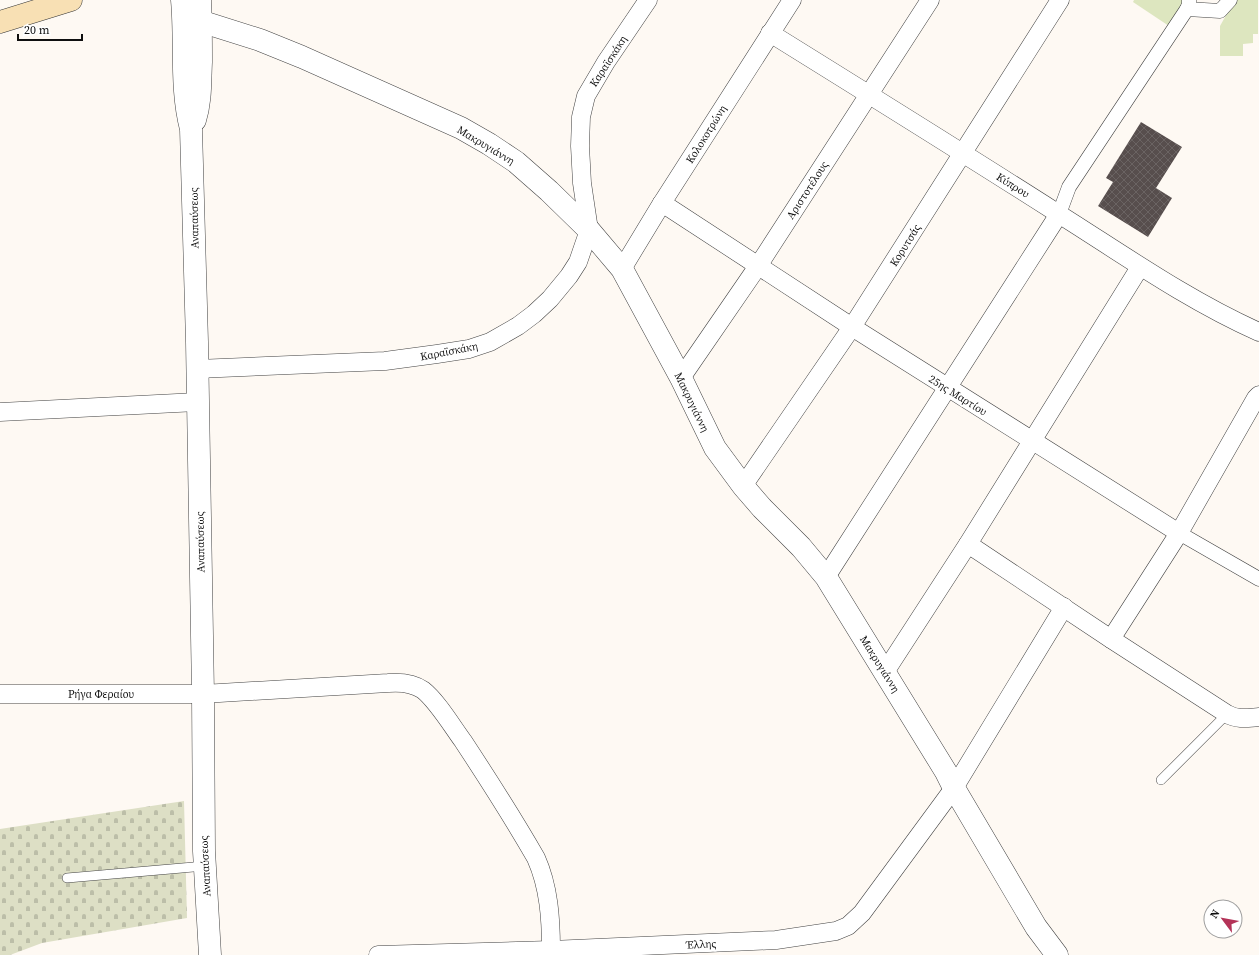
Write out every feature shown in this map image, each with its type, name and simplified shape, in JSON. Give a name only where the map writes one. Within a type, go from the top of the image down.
[{"type":"main road","points":[[0,22],[71,0]]},
{"type":"street","name":"Καραϊσκάκη","points":[[197,369],[385,361],[438,354],[479,346],[503,336],[518,326],[550,299],[570,276],[578,262],[588,230],[582,183],[580,146],[581,117],[584,103],[600,71],[648,0]]},
{"type":"street","name":"Κολοκοτρώνη","points":[[622,269],[662,202],[792,0]]},
{"type":"street","name":"Αριστοτέλους","points":[[681,378],[758,266],[930,0]]},
{"type":"street","name":"Κορυτσάς","points":[[743,486],[852,328],[1060,0]]},
{"type":"street","points":[[826,577],[1059,214],[1070,187],[1188,5],[1220,11],[1230,0]]},
{"type":"street","name":"Μακρυγιάννη","points":[[192,9],[460,128],[489,144],[516,162],[549,191],[588,230],[622,269],[681,378],[715,448],[743,486],[771,518],[815,562],[826,577],[946,772],[1036,927],[1057,955]]},
{"type":"street","name":"Αναπαύσεως","points":[[192,9],[200,92],[198,111],[191,129],[197,369],[205,866],[210,955]]},
{"type":"street","name":"Κύπρου","points":[[770,33],[963,153],[1140,267],[1217,312],[1259,332]]},
{"type":"street","name":"25ης Μαρτίου","points":[[662,202],[852,328],[1032,441],[1259,580]]},
{"type":"street","points":[[885,672],[968,544],[1140,267]]},
{"type":"street","points":[[1111,639],[1179,532],[1259,395]]},
{"type":"street","points":[[0,412],[197,402]]},
{"type":"street","points":[[968,544],[1227,714],[1234,718],[1259,717]]},
{"type":"street","name":"Έλλης","points":[[378,955],[551,950],[777,948],[843,928],[862,913],[954,788],[1064,607]]},
{"type":"street","name":"Ρήγα Φεραίου","points":[[0,694],[203,694],[388,682],[409,684],[423,690],[447,719],[488,779],[536,858],[541,871],[546,893],[551,930],[551,950]]},
{"type":"lane","points":[[1161,780],[1227,714]]},
{"type":"lane","points":[[67,878],[205,866]]},
{"type":"green space","points":[[1134,0],[1183,0],[1185,3],[1169,26],[1133,2]]},
{"type":"green space","points":[[1237,0],[1258,0],[1258,34],[1253,34],[1253,43],[1243,44],[1243,56],[1220,56],[1220,26],[1229,10]]},
{"type":"green space","points":[[184,801],[187,918],[42,943],[10,955],[0,955],[0,829]]},
{"type":"building","points":[[1141,122],[1182,147],[1156,188],[1172,198],[1148,237],[1098,206],[1113,182],[1106,178]]}]
